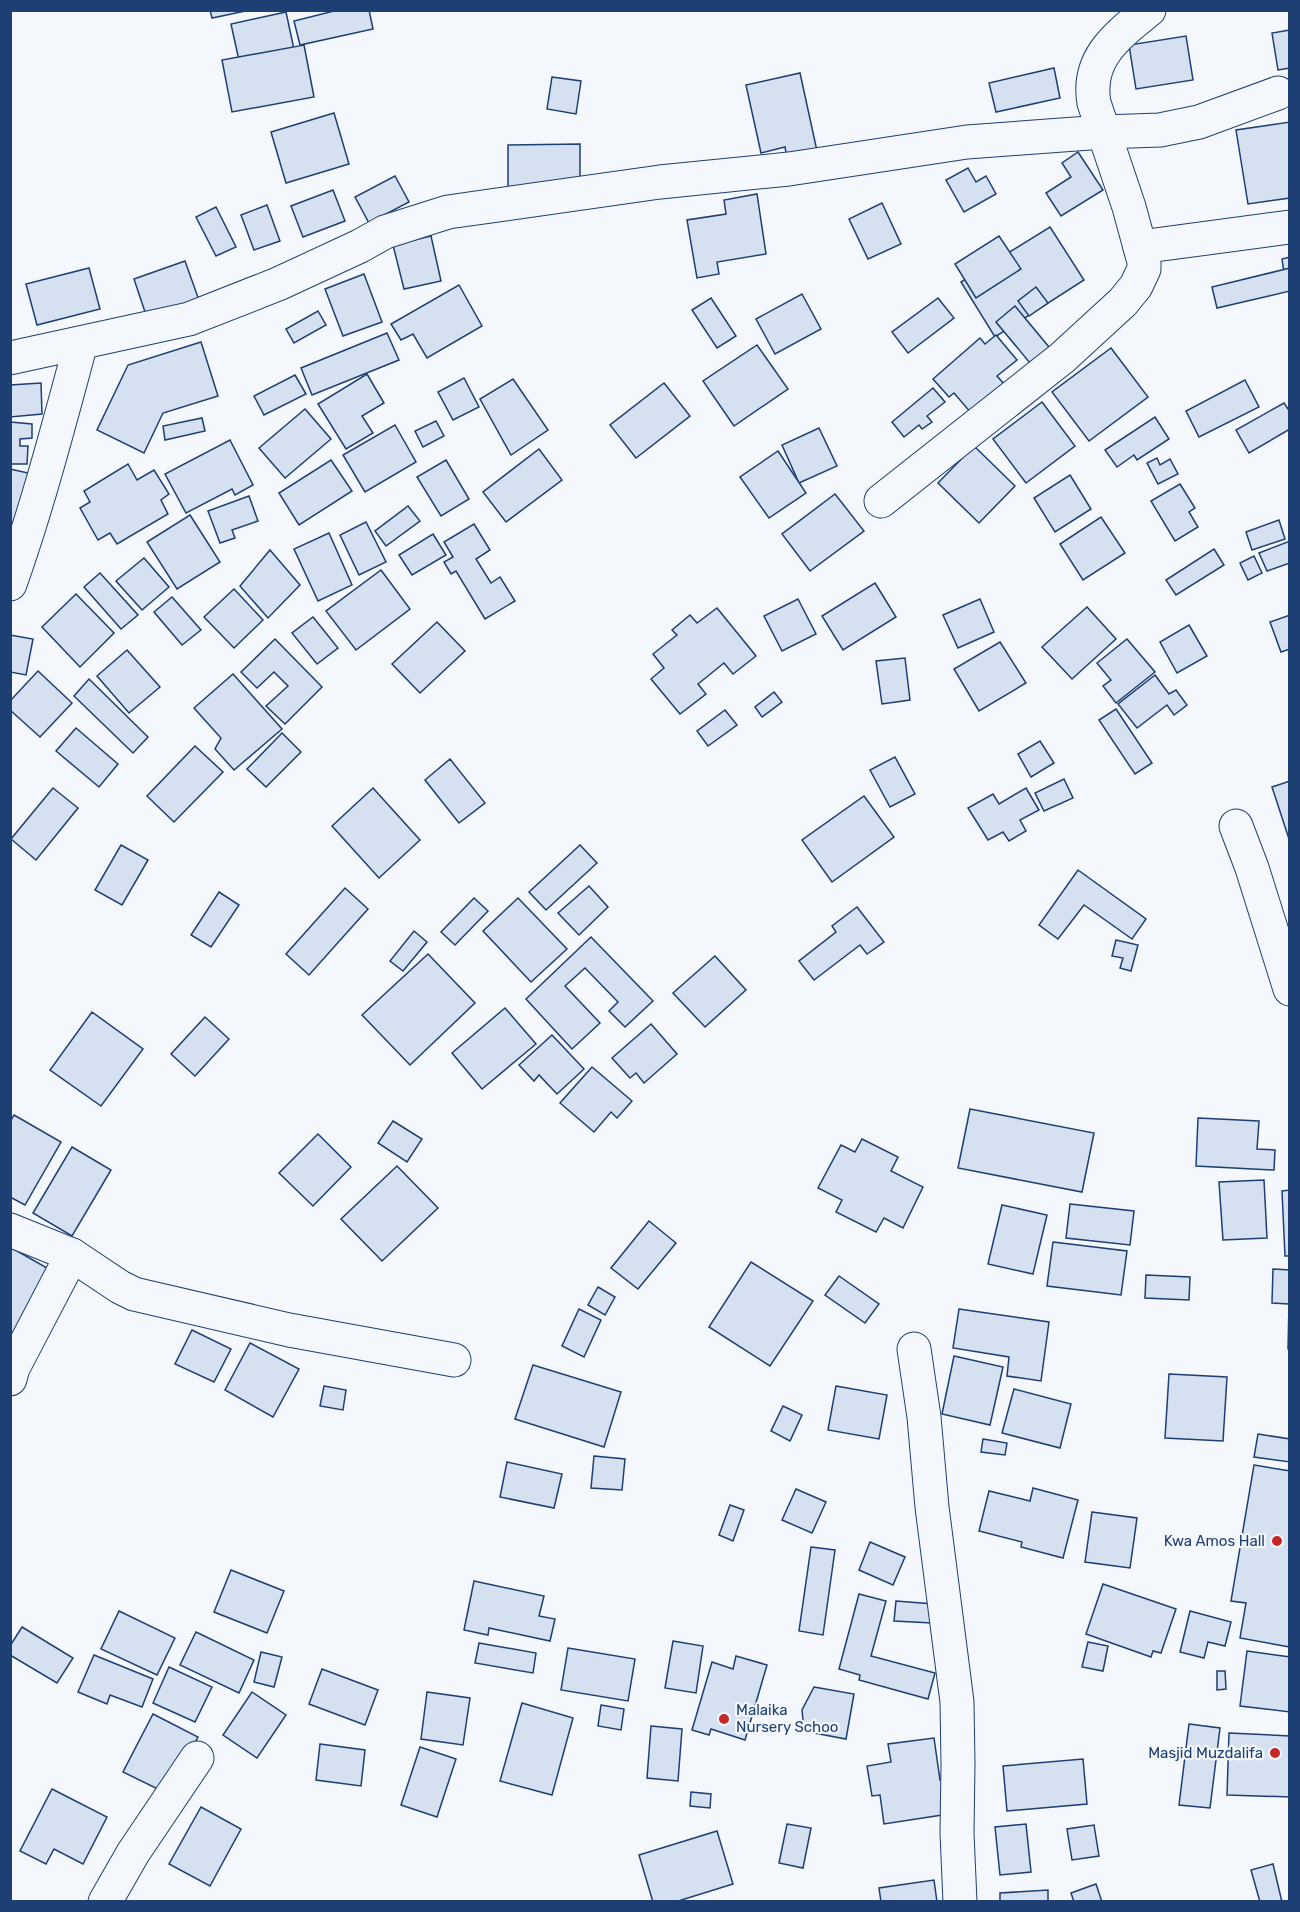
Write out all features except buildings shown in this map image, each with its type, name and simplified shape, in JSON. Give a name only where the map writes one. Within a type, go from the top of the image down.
[{"type":"street","points":[[881,501],[1062,358],[1123,302],[1136,286],[1144,262],[1129,207],[1091,90],[1101,57],[1116,37],[1149,10]]},
{"type":"street","points":[[10,358],[189,320],[288,280],[385,232],[448,212],[660,183],[789,170],[967,142],[1160,130],[1199,122],[1278,93]]},
{"type":"street","points":[[1140,247],[1290,227]]},
{"type":"street","points":[[10,584],[53,447],[81,343]]},
{"type":"street","points":[[1236,826],[1252,868],[1290,989]]},
{"type":"street","points":[[10,1230],[72,1255],[134,1294],[289,1330],[454,1360]]},
{"type":"street","points":[[10,1379],[13,1368],[72,1255]]},
{"type":"street","points":[[915,1349],[957,1702],[957,1833],[960,1902]]},
{"type":"street","points":[[105,1902],[133,1853],[196,1758]]},
{"type":"place","name":"Kwa Amos Hall","points":[[1277,1541]]},
{"type":"place","name":"Malaika Nursery Schoo","points":[[724,1719]]},
{"type":"place","name":"Masjid Muzdalifa","points":[[1275,1753]]}]
